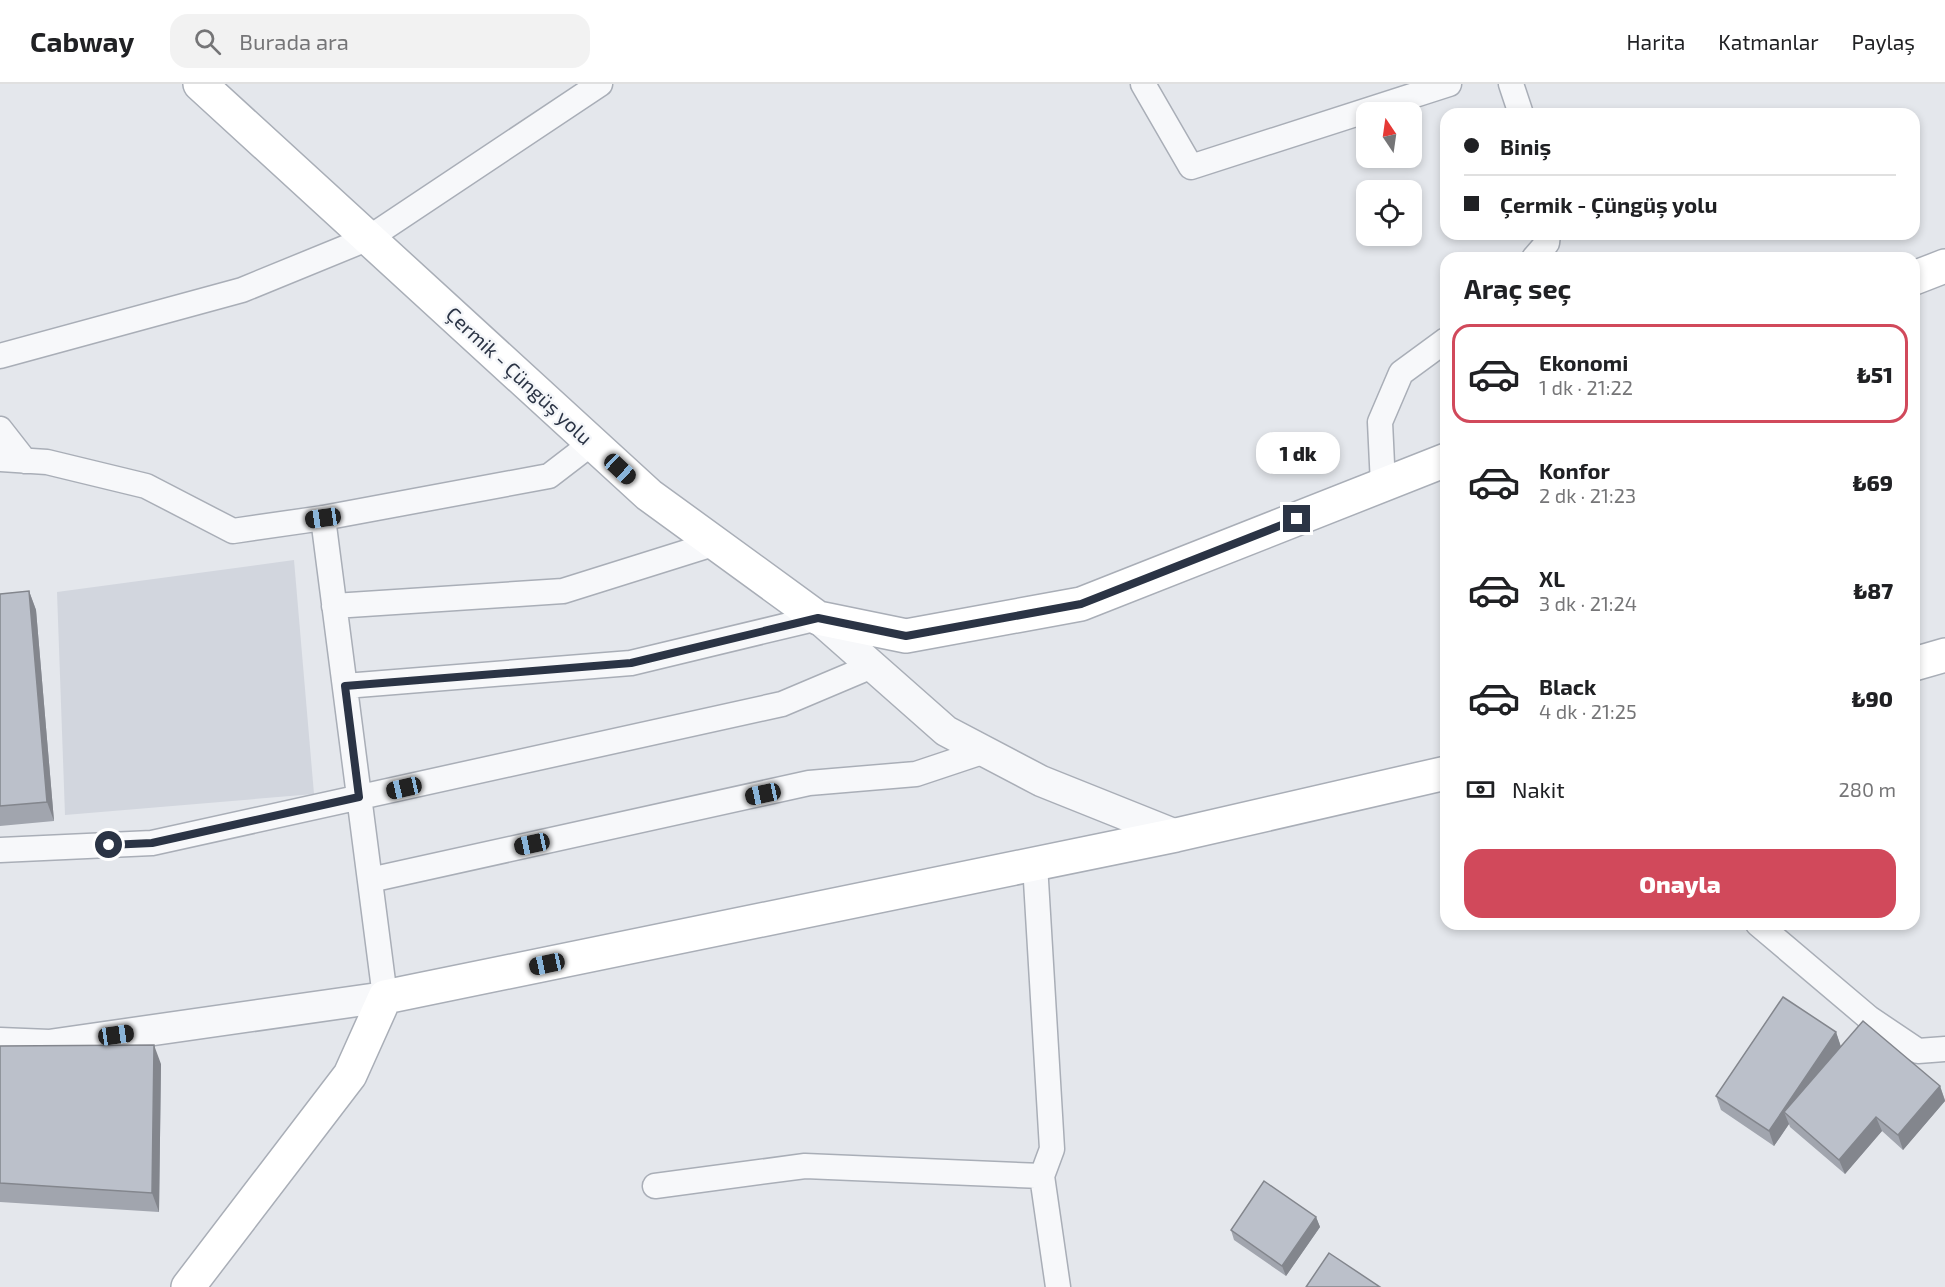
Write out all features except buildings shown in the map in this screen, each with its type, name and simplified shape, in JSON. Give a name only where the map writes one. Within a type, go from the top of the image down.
[{"type":"main road","name":"Çermik - Çüngüş yolu","points":[[200,84],[649,495],[818,618],[906,636],[1081,604],[1440,462]]},
{"type":"main road","points":[[1920,276],[1945,266]]},
{"type":"main road","points":[[1920,662],[1945,656]]},
{"type":"main road","points":[[188,1287],[350,1075],[385,997],[1176,835],[1440,774]]},
{"type":"street","points":[[0,356],[242,290],[369,238],[600,84]]},
{"type":"street","points":[[1143,84],[1191,167],[1449,84]]},
{"type":"street","points":[[1511,84],[1519,108]]},
{"type":"street","points":[[1540,252],[1548,240]]},
{"type":"street","points":[[1383,485],[1380,422],[1401,374],[1440,345]]},
{"type":"street","points":[[0,429],[25,461]]},
{"type":"street","points":[[0,459],[47,462],[146,486],[233,531],[323,518],[549,476],[592,443]]},
{"type":"street","points":[[0,1043],[49,1045],[385,997],[323,518]]},
{"type":"street","points":[[334,606],[562,591],[716,543]]},
{"type":"street","points":[[345,686],[631,663],[818,618],[946,731],[1041,781],[1176,835]]},
{"type":"street","points":[[0,850],[152,843],[782,704],[872,666]]},
{"type":"street","points":[[370,880],[809,783],[915,774],[985,751]]},
{"type":"street","points":[[1035,864],[1052,1149],[1042,1176],[1058,1287]]},
{"type":"street","points":[[1765,930],[1869,1018],[1918,1051],[1945,1049]]},
{"type":"street","points":[[655,1186],[805,1166],[1042,1176]]},
{"type":"shaded area","points":[[294,560],[314,794],[65,815],[57,592]]},
{"type":"route","points":[[109,845],[152,843],[359,797],[345,686],[631,663],[818,618],[906,636],[1081,604],[1297,519]]}]
